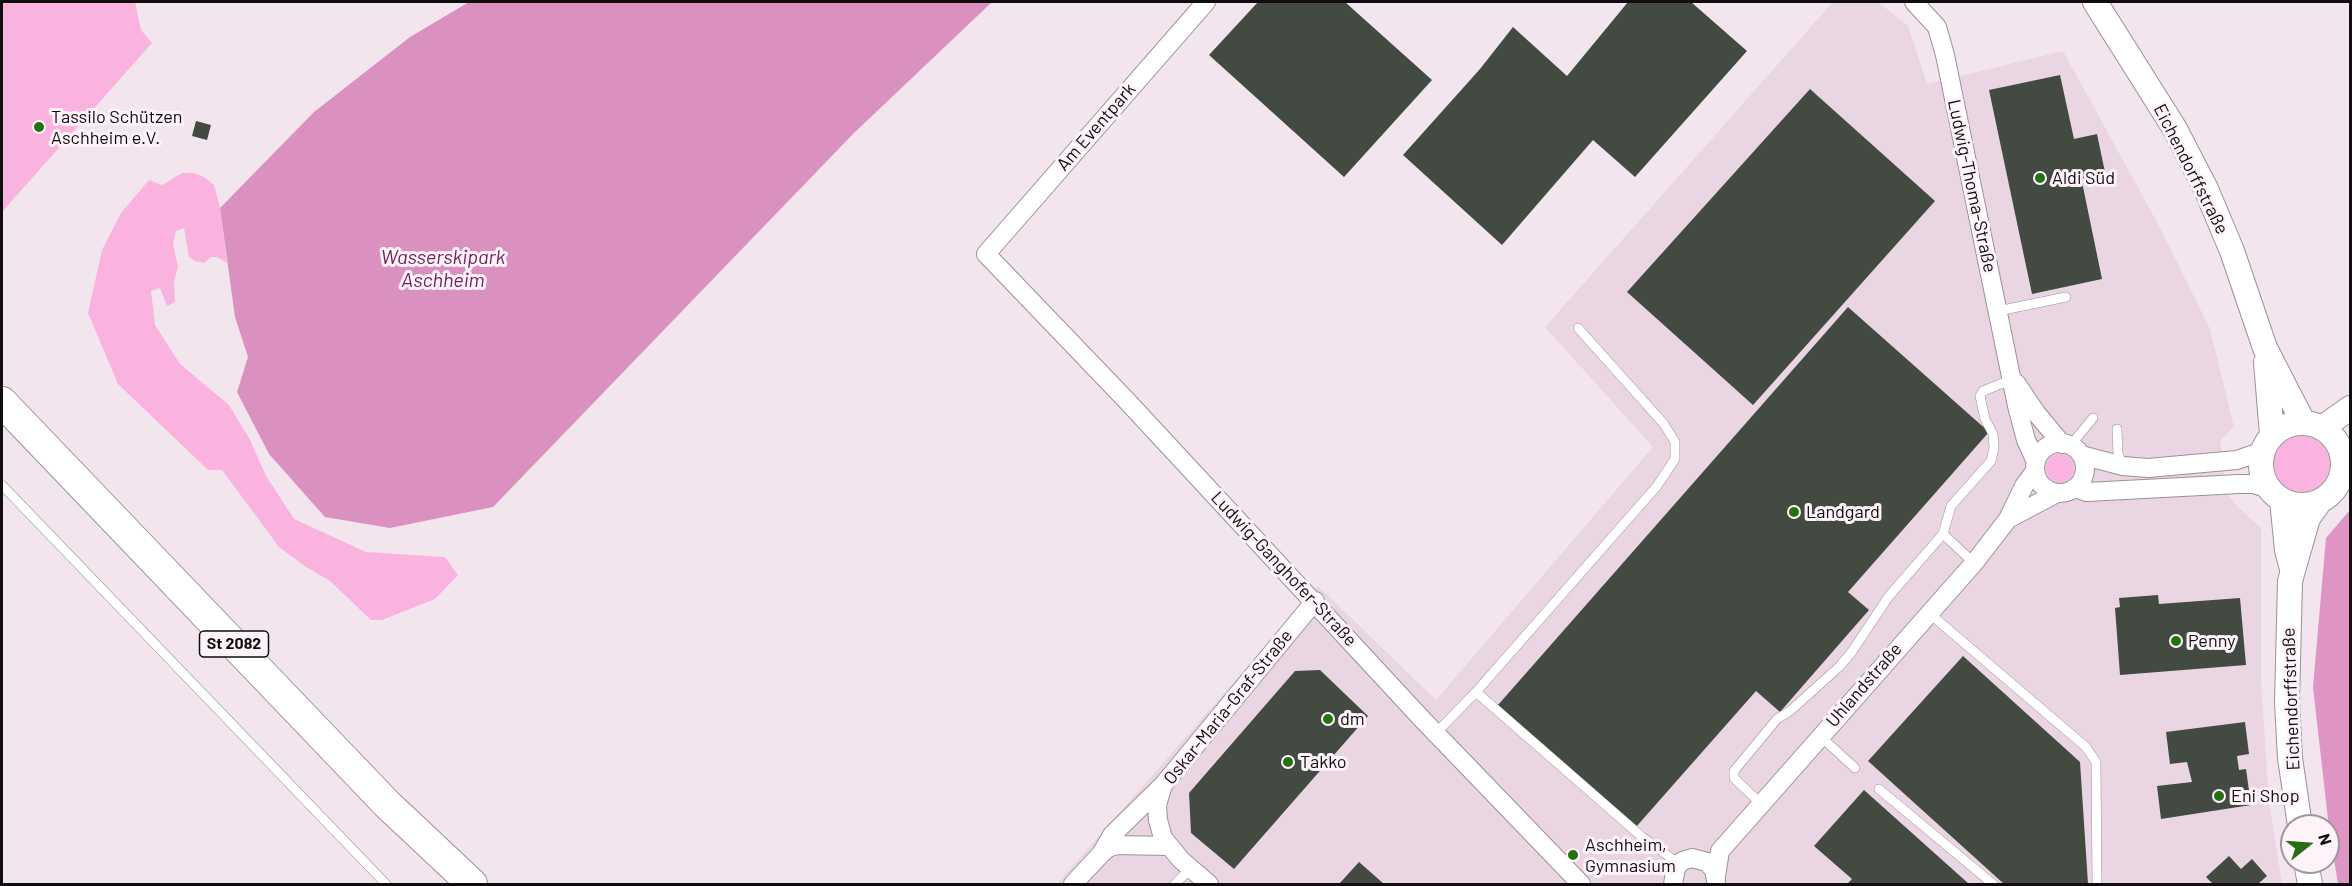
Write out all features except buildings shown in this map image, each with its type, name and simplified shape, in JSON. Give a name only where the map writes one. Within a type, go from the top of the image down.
[{"type":"main road","name":"St 2082","points":[[2,402],[387,804],[472,885]]},
{"type":"street","name":"Am Eventpark","points":[[986,254],[1206,2]]},
{"type":"street","name":"Ludwig-Thoma-Straße","points":[[1914,2],[1937,27],[1940,36],[2017,405],[2026,440],[2036,466]]},
{"type":"street","name":"Eichendorffstraße","points":[[2095,2],[2175,129],[2206,189],[2232,251],[2265,348],[2313,425],[2333,436],[2347,453],[2338,484],[2331,494],[2320,501],[2308,518],[2292,571],[2287,702],[2290,758],[2298,814]]},
{"type":"street","name":"Ludwig-Ganghofer-Straße","points":[[986,254],[1581,885]]},
{"type":"street","name":"Eichendorffstraße","points":[[2265,348],[2268,443],[2261,464],[2263,477],[2276,494],[2292,571]]},
{"type":"street","name":"Ludwig-Thoma-Straße","points":[[2013,379],[2037,414],[2071,448]]},
{"type":"street","points":[[2071,448],[2123,466],[2148,468],[2237,460],[2268,443],[2281,428],[2313,425],[2350,408]]},
{"type":"street","name":"Uhlandstraße","points":[[1720,851],[1974,563],[2008,519],[2046,448],[2071,448]]},
{"type":"street","points":[[2071,448],[2085,473],[2076,488]]},
{"type":"street","points":[[2036,466],[2042,485],[2057,493]]},
{"type":"street","name":"Uhlandstraße","points":[[2008,519],[2057,493],[2068,492],[2076,488],[2087,492],[2254,484],[2276,494]]},
{"type":"street","points":[[2276,494],[2295,505],[2308,505],[2320,501]]},
{"type":"street","name":"Oskar-Maria-Graf-Straße","points":[[1169,846],[1163,838],[1158,820],[1157,805],[1163,785],[1315,601]]},
{"type":"street","points":[[1101,854],[1112,835],[1163,785]]},
{"type":"street","points":[[1073,885],[1101,854],[1116,845],[1169,846],[1209,885]]},
{"type":"street","points":[[1661,885],[1680,869],[1720,851]]},
{"type":"street","points":[[1715,880],[1720,851]]},
{"type":"street","points":[[1680,869],[1707,862],[1715,880]]},
{"type":"lane","points":[[1998,311],[2066,297]]},
{"type":"lane","points":[[1436,733],[1476,692],[1657,486],[1675,459],[1675,442],[1664,424],[1578,328]]},
{"type":"lane","points":[[1761,804],[1734,778],[1734,771],[1777,719],[1791,711],[1840,666],[1889,596],[1943,534],[1951,506],[1991,461],[1994,447],[1993,434],[1985,419],[1980,396],[1983,391],[2013,379]]},
{"type":"lane","points":[[2071,448],[2093,418]]},
{"type":"lane","points":[[2117,429],[2118,453],[2123,466]]},
{"type":"lane","points":[[2,485],[386,885]]},
{"type":"lane","points":[[1943,534],[1974,563]]},
{"type":"lane","points":[[1929,613],[2086,747],[2096,762],[2097,885]]},
{"type":"lane","points":[[1476,692],[1680,869]]},
{"type":"lane","points":[[1820,736],[1855,768]]},
{"type":"lane","points":[[1879,789],[1993,885]]},
{"type":"lane","points":[[1175,885],[1191,868]]},
{"type":"shaded area","name":"Tassilo Schützen Aschheim e.V.","points":[[2,2],[135,2],[141,30],[152,43],[2,212]]},
{"type":"shaded area","points":[[1833,2],[1878,2],[1908,26],[1927,84],[2063,51],[2158,224],[2210,329],[2234,427],[2220,441],[2226,492],[2239,508],[2261,528],[2261,681],[2269,801],[2282,884],[1057,884],[1318,586],[1436,700],[1653,447],[1545,327]]},
{"type":"shaded area","points":[[182,173],[194,173],[214,185],[220,208],[227,263],[217,257],[211,257],[204,263],[195,261],[189,257],[184,228],[176,231],[173,244],[178,267],[174,282],[175,302],[167,306],[160,288],[151,291],[155,325],[180,364],[229,405],[249,438],[266,476],[294,519],[366,552],[445,557],[458,575],[435,599],[382,620],[371,620],[330,581],[279,547],[222,470],[208,470],[118,384],[88,313],[102,250],[121,213],[149,180],[162,185]]},
{"type":"shaded area","points":[[2296,436],[2308,436],[2318,440],[2326,448],[2330,464],[2326,480],[2318,488],[2308,492],[2296,492],[2286,488],[2278,480],[2274,470],[2274,458],[2278,448],[2286,440]]},
{"type":"shaded area","points":[[2060,454],[2070,458],[2074,468],[2070,478],[2060,482],[2050,478],[2046,468],[2050,458]]},
{"type":"shaded area","points":[[2350,510],[2350,884],[2338,884],[2336,874],[2340,874],[2340,814],[2327,814],[2313,687],[2326,538]]},
{"type":"water","name":"Wasserskipark Aschheim","points":[[469,2],[992,2],[853,134],[493,507],[390,528],[325,517],[269,454],[237,392],[248,357],[235,317],[220,208],[314,112],[410,37]]},
{"type":"place","name":"Tassilo Schützen Aschheim e.V.","points":[[39,127]]},
{"type":"place","name":"Aldi Süd","points":[[2040,178]]},
{"type":"place","name":"Landgard","points":[[1794,512]]},
{"type":"place","name":"Penny","points":[[2176,641]]},
{"type":"place","name":"dm","points":[[1328,719]]},
{"type":"place","name":"Takko","points":[[1288,762]]},
{"type":"place","name":"Eni Shop","points":[[2219,796]]},
{"type":"place","name":"Aschheim, Gymnasium","points":[[1573,855]]}]
